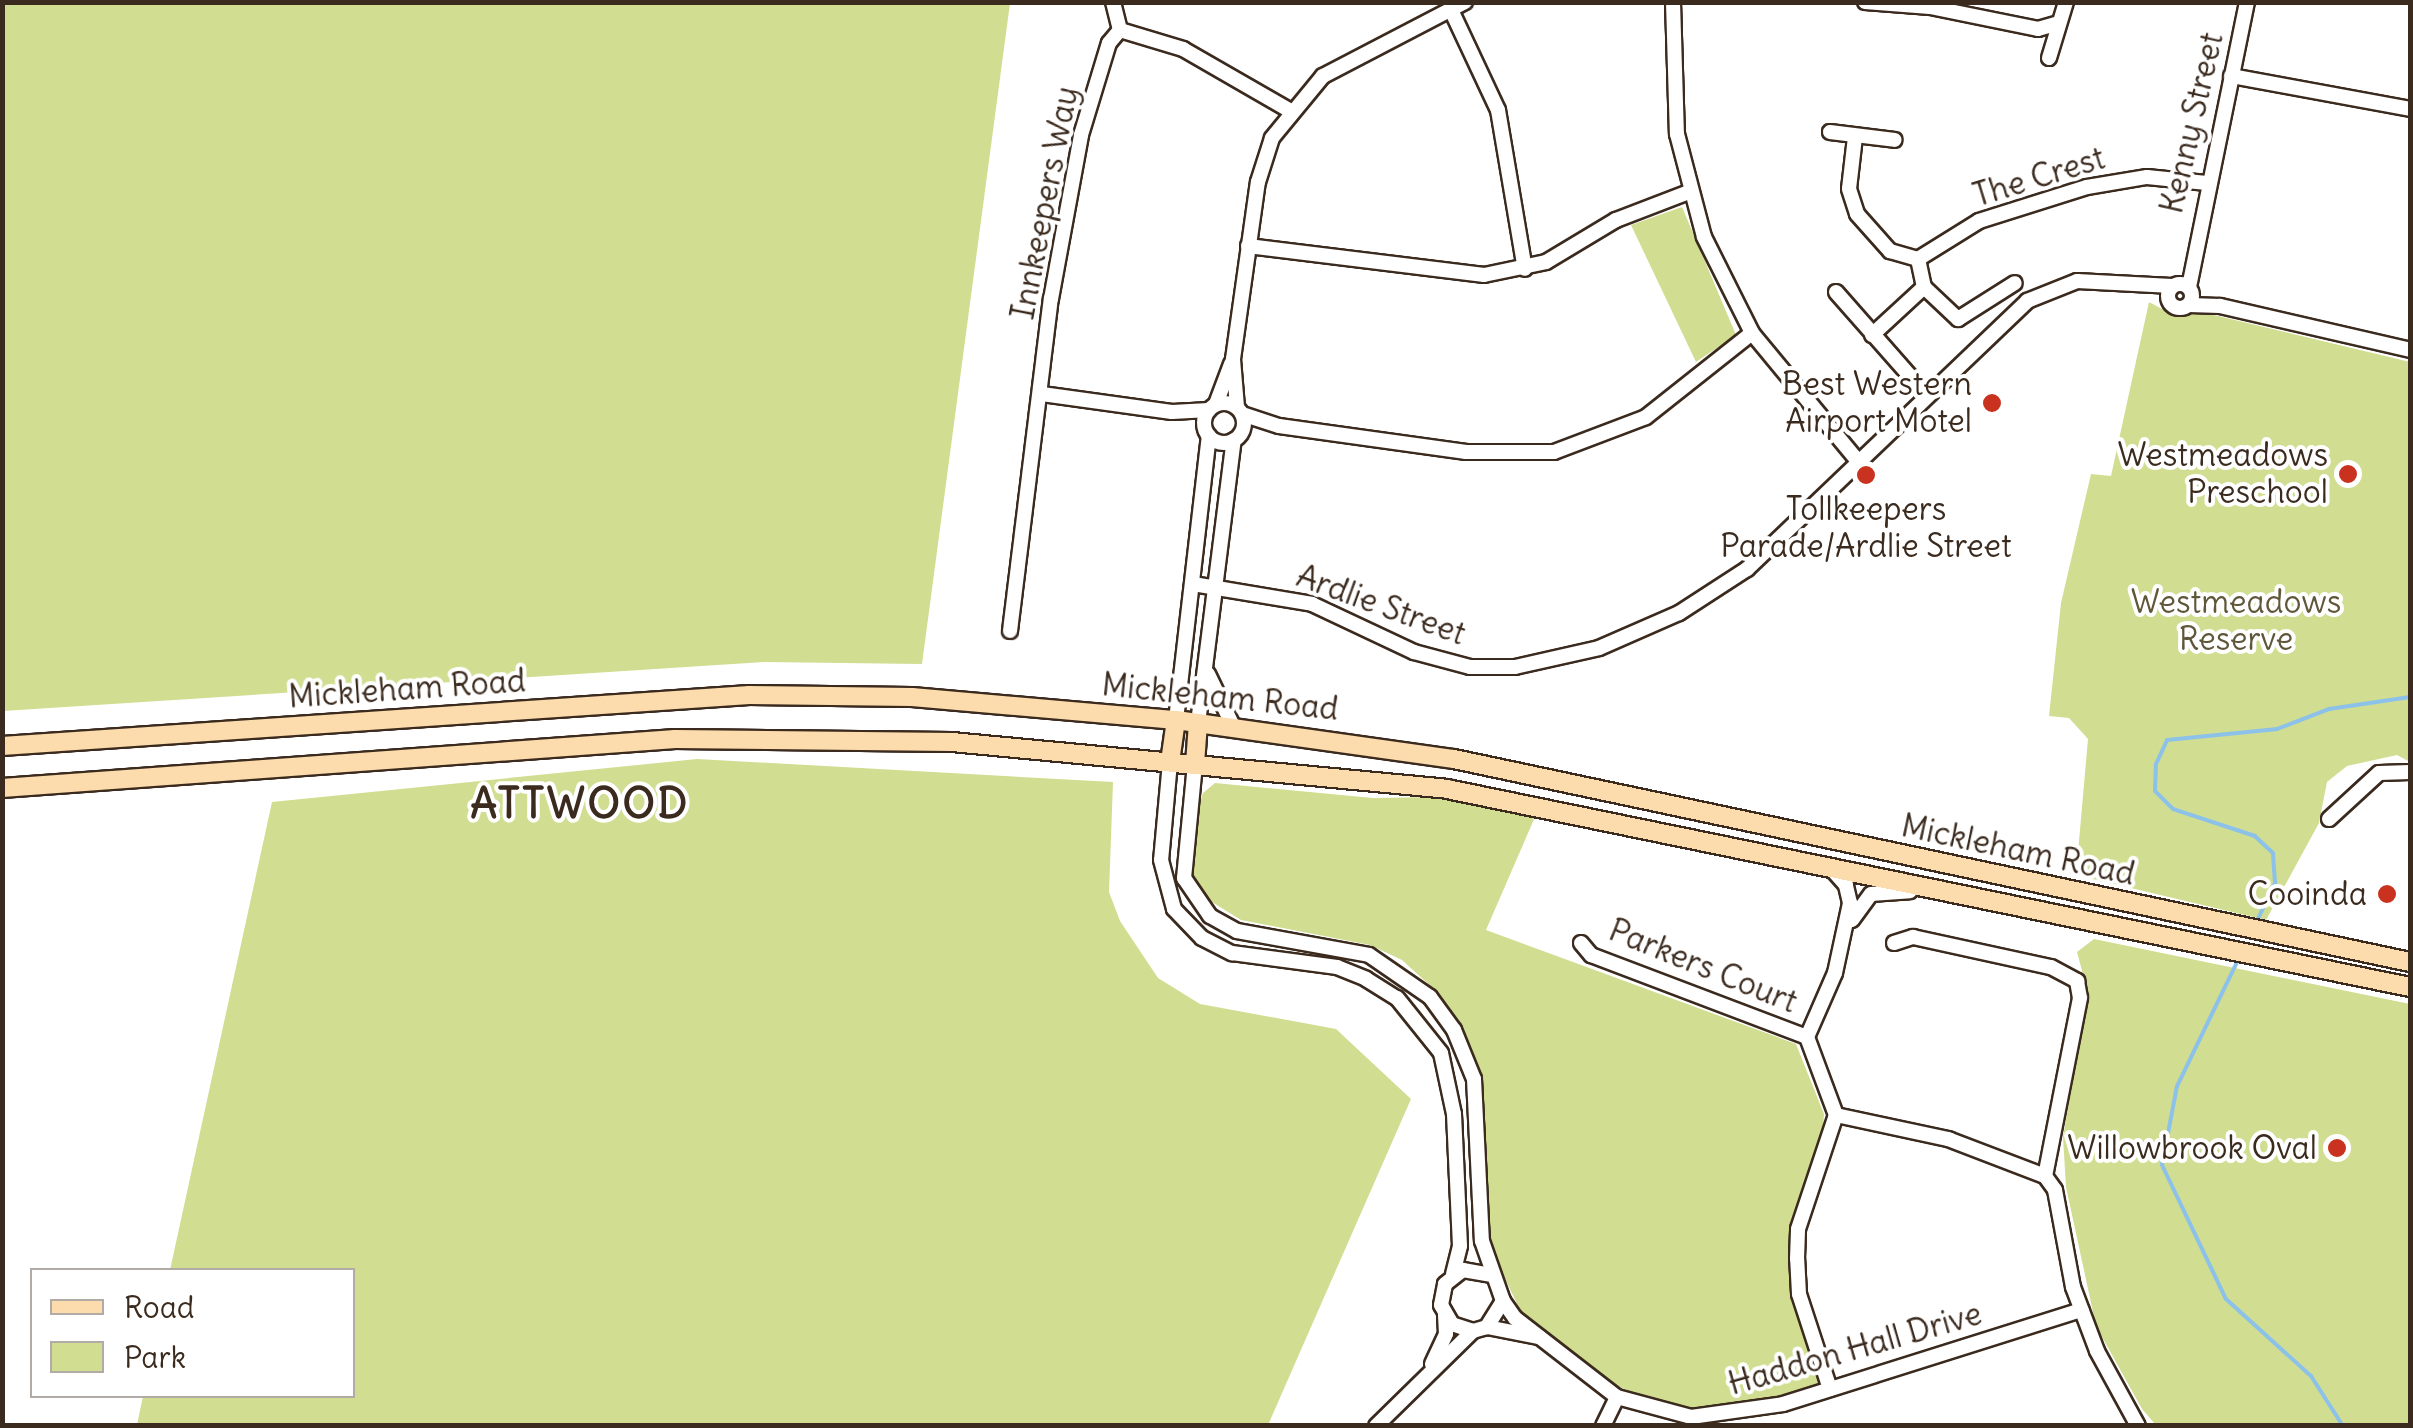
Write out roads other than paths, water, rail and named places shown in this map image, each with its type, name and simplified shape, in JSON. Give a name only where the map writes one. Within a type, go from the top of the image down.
[{"type":"main road","name":"Mickleham Road","points":[[2,746],[749,695],[912,697],[1176,720],[1454,758],[2277,947],[2410,987]]},
{"type":"main road","points":[[1170,762],[1176,720]]},
{"type":"main road","points":[[1195,764],[1198,723]]},
{"type":"main road","name":"Mickleham Road","points":[[7,791],[732,736],[882,737],[1447,789],[2076,914],[2210,932]]},
{"type":"main road","name":"Mickleham Road","points":[[2277,947],[2410,962]]},
{"type":"street","points":[[1113,2],[1120,30],[1140,31],[1197,55],[1289,110]]},
{"type":"street","points":[[1198,723],[1239,423],[1233,359],[1263,161],[1289,110],[1347,61],[1452,12],[1465,2]]},
{"type":"street","points":[[1674,2],[1672,90],[1689,192],[1752,333],[1862,466]]},
{"type":"street","points":[[1865,2],[1930,7],[2038,30],[2056,24]]},
{"type":"street","points":[[2049,58],[2056,24],[2066,2]]},
{"type":"street","name":"Kenny Street","points":[[2181,293],[2248,2]]},
{"type":"street","points":[[1452,12],[1498,110],[1525,270]]},
{"type":"street","name":"Innkeepers Way","points":[[1010,631],[1080,136],[1098,73],[1120,30]]},
{"type":"street","points":[[2231,76],[2410,110]]},
{"type":"street","points":[[1830,132],[1895,140]]},
{"type":"street","points":[[1856,137],[1849,190],[1857,214],[1890,250],[1918,259],[1924,287],[1961,320],[2015,283]]},
{"type":"street","name":"The Crest","points":[[1918,259],[1979,220],[2086,187],[2147,177],[2185,186],[2206,184]]},
{"type":"street","points":[[2185,186],[2203,201]]},
{"type":"street","points":[[1248,246],[1444,274],[1525,270],[1640,208],[1689,192]]},
{"type":"street","name":"Ardlie Street","points":[[1194,584],[1312,604],[1449,663],[1492,668],[1546,662],[1624,639],[1709,596],[1862,466],[2027,301],[2077,281],[2181,293],[2220,306],[2410,350]]},
{"type":"street","points":[[1872,335],[1924,287]]},
{"type":"street","points":[[1836,292],[1910,376]]},
{"type":"street","points":[[1172,412],[1207,430],[1239,423],[1490,455],[1554,452],[1646,416],[1752,333]]},
{"type":"street","points":[[1176,720],[1194,584],[1207,430],[1212,407],[1233,359]]},
{"type":"street","points":[[1042,394],[1172,412],[1212,407],[1239,423]]},
{"type":"street","points":[[1206,663],[1233,726]]},
{"type":"street","points":[[1170,762],[1161,860],[1174,909],[1202,938],[1232,953],[1337,968],[1366,979],[1397,998],[1441,1053],[1454,1114],[1460,1246],[1454,1274],[1442,1294],[1442,1350],[1376,1426]]},
{"type":"street","points":[[1195,764],[1183,856],[1184,878],[1204,910],[1238,930],[1369,954],[1430,997],[1454,1030],[1474,1079],[1482,1241],[1503,1301],[1480,1329],[1422,1377]]},
{"type":"street","points":[[2330,819],[2379,773],[2410,772]]},
{"type":"street","points":[[1827,864],[1849,891],[1846,930]]},
{"type":"street","points":[[1830,1388],[1799,1294],[1796,1260],[1798,1229],[1836,1115],[1808,1037],[1846,930],[1865,898],[1885,890],[2076,914]]},
{"type":"street","points":[[1894,944],[1930,941],[2051,966],[2077,982],[2080,998],[2045,1176]]},
{"type":"street","name":"Parkers Court","points":[[1580,943],[1592,955],[1808,1037]]},
{"type":"street","points":[[1836,1115],[1948,1139],[2045,1176],[2054,1190],[2082,1310],[2138,1426]]},
{"type":"street","points":[[1454,1274],[1474,1268],[1491,1275]]},
{"type":"street","name":"Haddon Hall Drive","points":[[1503,1301],[1617,1396],[1708,1417],[1741,1415],[2082,1310]]},
{"type":"street","points":[[1445,1315],[1480,1329]]},
{"type":"street","name":"Haddon Hall Drive","points":[[1480,1329],[1544,1338]]},
{"type":"street","points":[[1604,1426],[1617,1396]]},
{"type":"waterway","points":[[2255,925],[2275,883],[2273,853],[2255,836],[2173,809],[2155,791],[2156,764],[2167,740],[2277,729],[2329,709],[2410,697]]},
{"type":"waterway","points":[[2238,960],[2177,1086],[2162,1165],[2226,1299],[2311,1376],[2343,1426]]},
{"type":"place","name":"Best Western Airport Motel","points":[[1992,403]]},
{"type":"place","name":"Westmeadows Preschool","points":[[2348,474]]},
{"type":"place","name":"Tollkeepers Parade/Ardlie Street","points":[[1866,475]]},
{"type":"place","name":"Cooinda","points":[[2387,894]]},
{"type":"place","name":"Willowbrook Oval","points":[[2337,1148]]},
{"type":"district","name":"ATTWOOD","points":[[580,803]]},
{"type":"park label","name":"Westmeadows Reserve","points":[[2236,622]]}]
